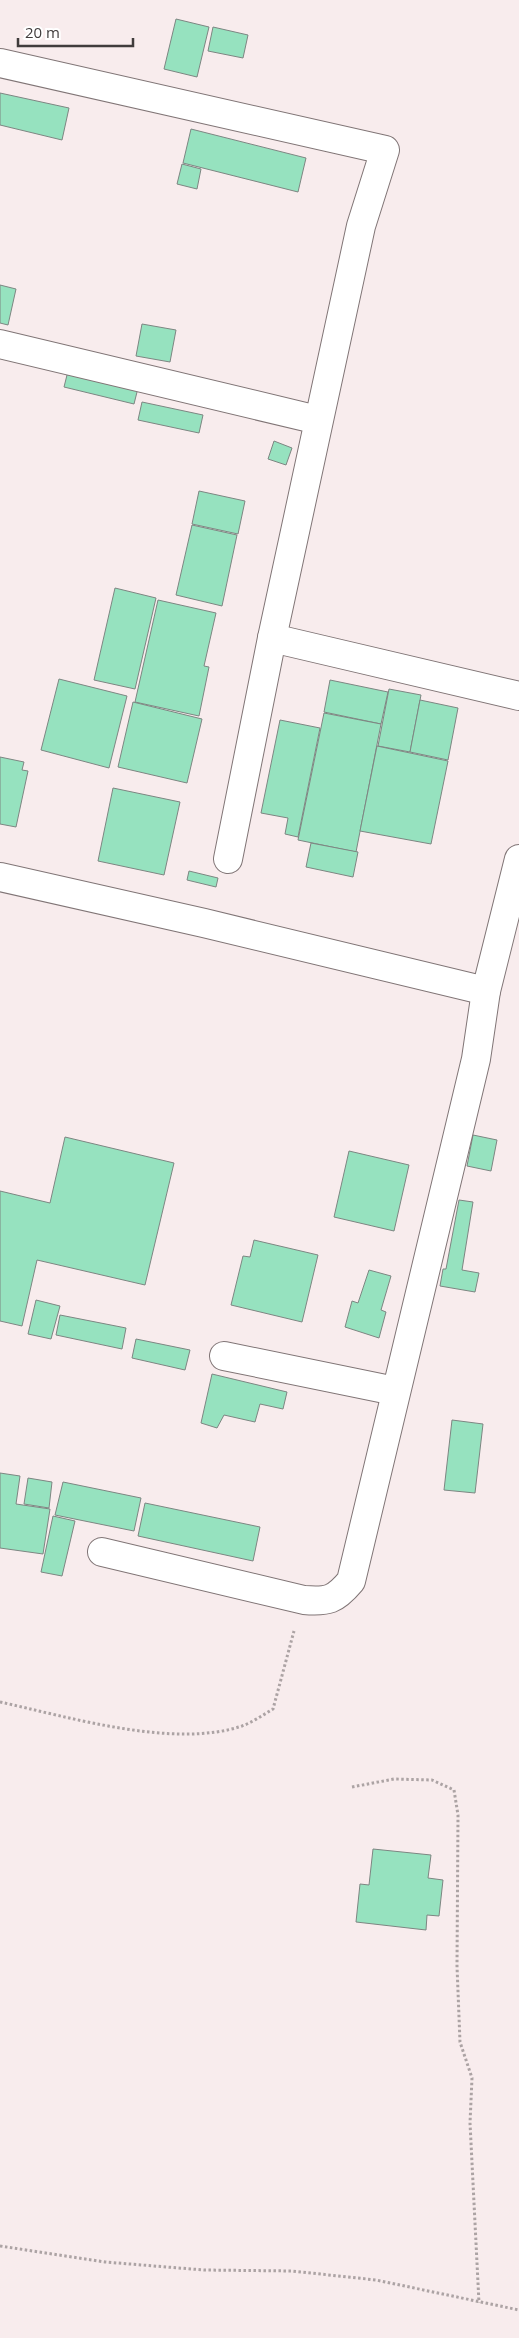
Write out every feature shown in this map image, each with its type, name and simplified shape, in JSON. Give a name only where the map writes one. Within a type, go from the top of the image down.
[{"type":"street","points":[[0,63],[384,150],[361,226],[318,420],[228,859]]},
{"type":"street","points":[[0,344],[318,420]]},
{"type":"street","points":[[272,638],[519,696]]},
{"type":"street","points":[[102,1552],[304,1600],[324,1602],[338,1596],[351,1581],[395,1391],[476,1060],[486,991],[519,859]]},
{"type":"street","points":[[0,877],[204,923],[486,991]]},
{"type":"street","points":[[224,1356],[395,1391]]},
{"type":"path","points":[[0,1702],[85,1721],[166,1734],[219,1731],[244,1726],[273,1709],[304,1600]]},
{"type":"path","points":[[352,1787],[394,1779],[432,1780],[454,1790],[458,1815],[457,1966],[460,2042],[472,2078],[470,2124],[479,2303]]},
{"type":"path","points":[[0,2246],[105,2262],[204,2270],[292,2271],[376,2280],[519,2310]]},
{"type":"building","points":[[176,19],[209,27],[197,77],[164,69]]},
{"type":"building","points":[[213,27],[248,35],[243,58],[208,51]]},
{"type":"building","points":[[0,93],[69,108],[62,140],[0,125]]},
{"type":"building","points":[[191,129],[306,158],[298,192],[183,163]]},
{"type":"building","points":[[182,164],[201,169],[197,189],[177,184]]},
{"type":"building","points":[[0,285],[16,289],[8,325],[0,323]]},
{"type":"building","points":[[142,324],[176,330],[170,362],[136,356]]},
{"type":"building","points":[[68,371],[138,388],[134,404],[64,387]]},
{"type":"building","points":[[142,402],[203,415],[199,433],[138,420]]},
{"type":"building","points":[[274,441],[292,448],[286,465],[268,459]]},
{"type":"building","points":[[199,491],[245,501],[238,534],[192,524]]},
{"type":"building","points":[[192,525],[237,535],[222,606],[176,595]]},
{"type":"building","points":[[115,588],[156,598],[135,689],[94,680]]},
{"type":"building","points":[[158,600],[216,613],[204,666],[209,667],[199,716],[135,702]]},
{"type":"building","points":[[59,679],[127,696],[109,768],[41,750]]},
{"type":"building","points":[[330,680],[388,692],[381,724],[324,712]]},
{"type":"building","points":[[389,689],[421,695],[410,752],[378,746]]},
{"type":"building","points":[[420,700],[458,708],[448,760],[410,752]]},
{"type":"building","points":[[133,702],[202,719],[187,783],[118,767]]},
{"type":"building","points":[[324,713],[381,724],[356,852],[298,840]]},
{"type":"building","points":[[280,720],[320,728],[298,837],[285,834],[288,818],[261,813]]},
{"type":"building","points":[[377,746],[448,761],[431,844],[360,831]]},
{"type":"building","points":[[0,757],[24,762],[22,770],[28,771],[16,827],[0,824]]},
{"type":"building","points":[[113,788],[180,802],[164,875],[98,861]]},
{"type":"building","points":[[311,843],[358,852],[353,877],[306,867]]},
{"type":"building","points":[[189,871],[218,878],[216,887],[187,880]]},
{"type":"building","points":[[473,1135],[497,1140],[491,1171],[467,1166]]},
{"type":"building","points":[[65,1137],[174,1163],[145,1285],[37,1260],[22,1326],[0,1321],[0,1191],[50,1203]]},
{"type":"building","points":[[349,1151],[409,1165],[394,1231],[334,1217]]},
{"type":"building","points":[[459,1200],[473,1202],[462,1270],[479,1273],[475,1292],[440,1286],[443,1269],[446,1269]]},
{"type":"building","points":[[254,1240],[318,1255],[302,1322],[231,1305],[243,1256],[250,1257]]},
{"type":"building","points":[[369,1270],[391,1276],[381,1310],[386,1312],[379,1338],[345,1327],[352,1301],[358,1303]]},
{"type":"building","points":[[36,1300],[60,1306],[51,1339],[28,1334]]},
{"type":"building","points":[[60,1315],[126,1328],[122,1349],[56,1335]]},
{"type":"building","points":[[136,1339],[190,1350],[185,1370],[132,1358]]},
{"type":"building","points":[[212,1374],[287,1392],[283,1409],[260,1404],[255,1422],[224,1415],[217,1428],[201,1423]]},
{"type":"building","points":[[452,1420],[483,1424],[475,1493],[444,1490]]},
{"type":"building","points":[[0,1473],[20,1476],[16,1504],[50,1509],[43,1554],[0,1548]]},
{"type":"building","points":[[28,1478],[52,1482],[49,1508],[24,1504]]},
{"type":"building","points":[[63,1482],[141,1498],[134,1531],[55,1515]]},
{"type":"building","points":[[145,1503],[260,1527],[253,1561],[138,1536]]},
{"type":"building","points":[[53,1516],[75,1521],[62,1576],[41,1572]]},
{"type":"building","points":[[373,1849],[431,1855],[428,1878],[443,1880],[439,1916],[427,1915],[426,1930],[356,1922],[360,1884],[369,1885]]}]
